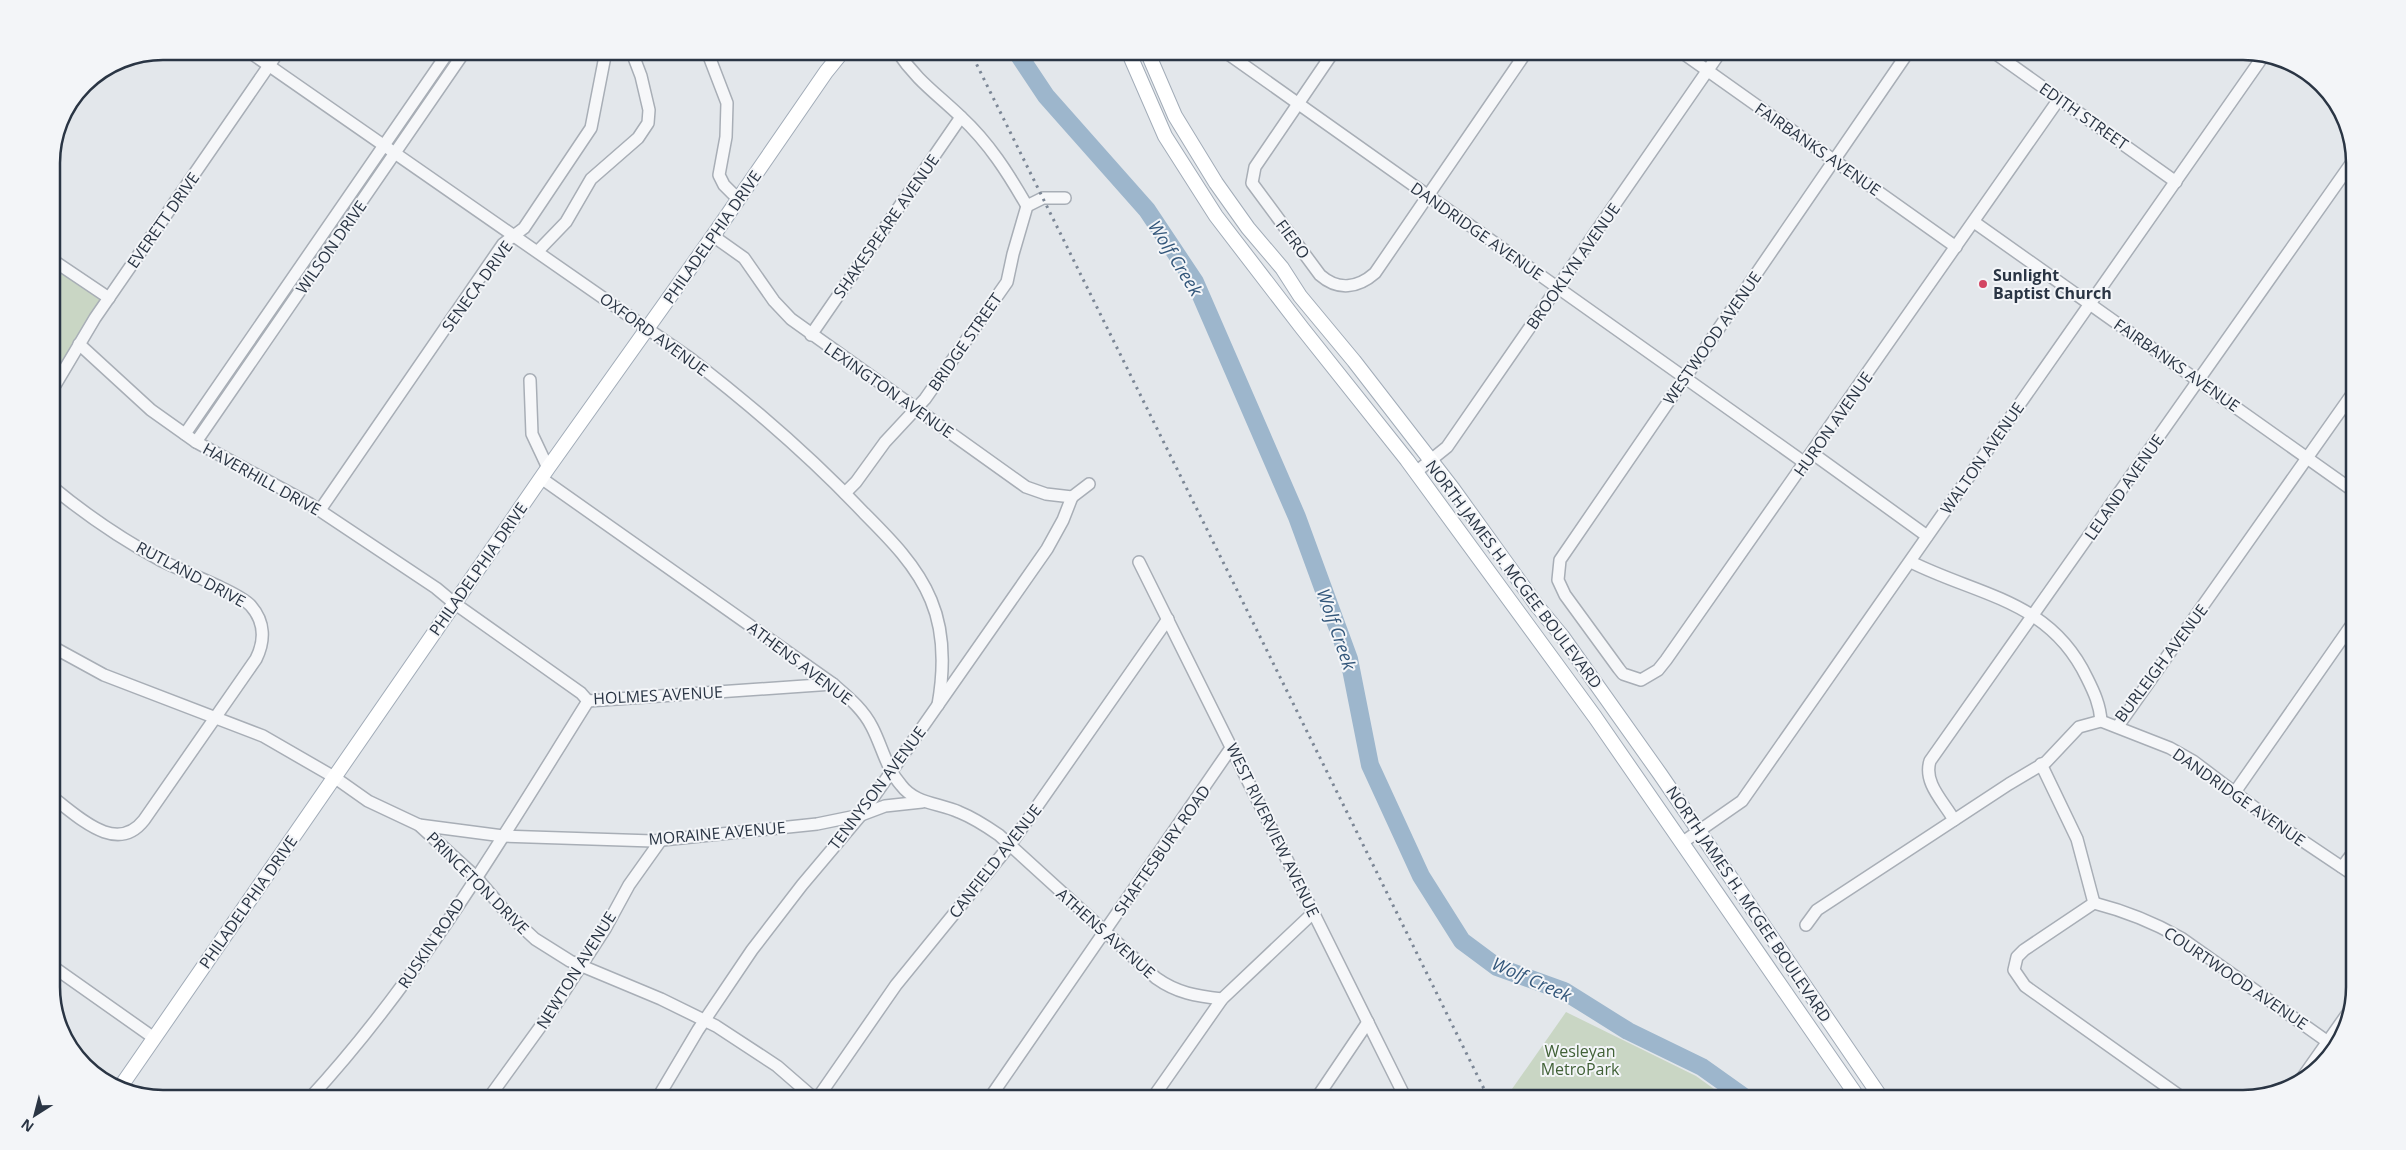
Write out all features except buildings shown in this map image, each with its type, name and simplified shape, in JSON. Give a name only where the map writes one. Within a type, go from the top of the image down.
[{"type":"main road","name":"PHILADELPHIA DRIVE","points":[[123,1082],[454,603],[836,60]]},
{"type":"main road","name":"NORTH JAMES H. MCGEE BOULEVARD","points":[[1132,60],[1165,136],[1216,216],[1416,472],[1610,737],[1853,1090]]},
{"type":"main road","name":"NORTH JAMES H. MCGEE BOULEVARD","points":[[1151,60],[1175,116],[1216,183],[1248,228],[1282,268],[1300,296],[1354,361],[1473,516],[1538,607],[1562,636],[1699,831],[1876,1090]]},
{"type":"street","name":"OXFORD AVENUE","points":[[261,60],[648,328],[756,411],[845,493],[910,563],[931,600],[939,629],[941,646],[943,680],[938,705]]},
{"type":"street","name":"EVERETT DRIVE","points":[[60,378],[109,298],[273,60]]},
{"type":"street","name":"WILSON DRIVE","points":[[185,434],[443,60]]},
{"type":"street","name":"WILSON DRIVE","points":[[196,442],[460,60]]},
{"type":"street","name":"SENECA DRIVE","points":[[320,510],[503,244],[524,228],[591,128],[604,60]]},
{"type":"street","points":[[538,251],[566,222],[591,179],[638,138],[648,123],[649,110],[636,60]]},
{"type":"street","points":[[710,60],[727,103],[726,137],[719,175],[724,185],[738,199]]},
{"type":"street","points":[[903,60],[929,90],[962,117],[996,155],[1027,206],[1042,198],[1065,198]]},
{"type":"street","name":"DANDRIDGE AVENUE","points":[[1237,60],[1685,378],[1927,536]]},
{"type":"street","points":[[1298,104],[1328,60]]},
{"type":"street","points":[[1428,196],[1521,60]]},
{"type":"street","name":"FAIRBANKS AVENUE","points":[[1692,60],[1956,247]]},
{"type":"street","name":"BROOKLYN AVENUE","points":[[1416,472],[1447,447],[1715,60]]},
{"type":"street","name":"WESTWOOD AVENUE","points":[[1590,630],[1558,580],[1560,560],[1903,60]]},
{"type":"street","name":"EDITH STREET","points":[[2005,60],[2176,182]]},
{"type":"street","name":"WALTON AVENUE","points":[[1682,842],[1742,801],[2259,61]]},
{"type":"street","name":"HURON AVENUE","points":[[1590,630],[1623,674],[1641,680],[1658,670],[1809,458],[2059,99]]},
{"type":"street","name":"FIERO","points":[[1298,104],[1255,167],[1252,183],[1256,191],[1320,275],[1334,284],[1347,286],[1362,283],[1375,273],[1428,196]]},
{"type":"street","name":"SHAKESPEARE AVENUE","points":[[811,334],[962,117]]},
{"type":"street","name":"LELAND AVENUE","points":[[1954,820],[1930,783],[1928,775],[1930,761],[2346,169]]},
{"type":"street","name":"BRIDGE STREET","points":[[845,493],[856,482],[885,442],[925,399],[1007,282],[1027,206]]},
{"type":"street","name":"FAIRBANKS AVENUE","points":[[1974,222],[2346,485]]},
{"type":"street","name":"LEXINGTON AVENUE","points":[[713,236],[744,258],[774,301],[791,319],[811,334],[1026,487],[1046,494],[1072,497]]},
{"type":"street","points":[[60,264],[109,298]]},
{"type":"street","name":"HAVERHILL DRIVE","points":[[79,344],[151,410],[196,442],[320,510],[436,588],[454,603]]},
{"type":"street","points":[[530,380],[532,434],[545,473]]},
{"type":"street","name":"BURLEIGH AVENUE","points":[[1806,925],[1818,910],[2046,762],[2079,727],[2101,721],[2118,726],[2346,403]]},
{"type":"street","name":"ATHENS AVENUE","points":[[545,473],[833,684],[864,714],[871,725],[891,770],[901,786],[922,802],[949,808],[972,818],[999,835],[1168,987],[1186,994],[1222,999]]},
{"type":"street","points":[[1072,497],[1089,484]]},
{"type":"street","name":"RUTLAND DRIVE","points":[[60,492],[126,540],[162,561],[243,599],[252,607],[263,630],[260,651],[144,820],[134,830],[123,835],[104,833],[60,803]]},
{"type":"street","name":"TENNYSON AVENUE","points":[[662,1090],[704,1020],[752,950],[802,885],[861,815],[1047,549],[1072,497]]},
{"type":"street","name":"WEST RIVERVIEW AVENUE","points":[[1140,562],[1402,1090]]},
{"type":"street","points":[[1911,562],[2034,615],[2066,646],[2078,661],[2100,708],[2101,721]]},
{"type":"street","name":"HOLMES AVENUE","points":[[454,603],[581,693],[588,702],[833,684]]},
{"type":"street","name":"CANFIELD AVENUE","points":[[822,1090],[896,985],[1010,845],[1168,619]]},
{"type":"street","points":[[2235,792],[2346,633]]},
{"type":"street","name":"PRINCETON DRIVE","points":[[60,650],[104,675],[216,716],[263,736],[334,777],[368,801],[419,825],[476,877],[523,929],[550,949],[582,966],[661,999],[704,1020],[744,1043],[777,1066],[805,1090]]},
{"type":"street","name":"RUSKIN ROAD","points":[[317,1090],[393,999],[503,836],[588,702]]},
{"type":"street","name":"DANDRIDGE AVENUE","points":[[2118,726],[2182,755],[2267,817],[2346,870]]},
{"type":"street","name":"SHAFTESBURY ROAD","points":[[995,1090],[1231,748]]},
{"type":"street","points":[[2041,764],[2077,839],[2094,903],[2024,950],[2015,961],[2014,970],[2025,986],[2171,1090]]},
{"type":"street","name":"MORAINE AVENUE","points":[[419,825],[503,836],[662,840],[817,824],[861,815],[885,806],[922,802]]},
{"type":"street","name":"NEWTON AVENUE","points":[[495,1090],[582,966],[629,885],[662,840]]},
{"type":"street","points":[[2342,867],[2346,862]]},
{"type":"street","name":"COURTWOOD AVENUE","points":[[2094,903],[2137,916],[2181,938],[2328,1042]]},
{"type":"street","points":[[1158,1090],[1222,999],[1313,913]]},
{"type":"street","points":[[60,972],[154,1038]]},
{"type":"street","points":[[1322,1090],[1368,1022]]},
{"type":"street","points":[[2315,1061],[2335,1031]]},
{"type":"green space","points":[[60,265],[109,298],[60,377]]},
{"type":"green space","name":"Wesleyan MetroPark","points":[[1566,1012],[1696,1076],[1715,1090],[1511,1090]]},
{"type":"waterway","name":"Wolf Creek","points":[[1022,60],[1046,96],[1147,210],[1195,282],[1297,517],[1349,659],[1370,765],[1421,876],[1462,941],[1497,967],[1564,991],[1628,1031],[1702,1067],[1734,1090]]},
{"type":"railway","points":[[974,60],[1485,1090]]},
{"type":"place","name":"Sunlight Baptist Church","points":[[1983,284]]}]
